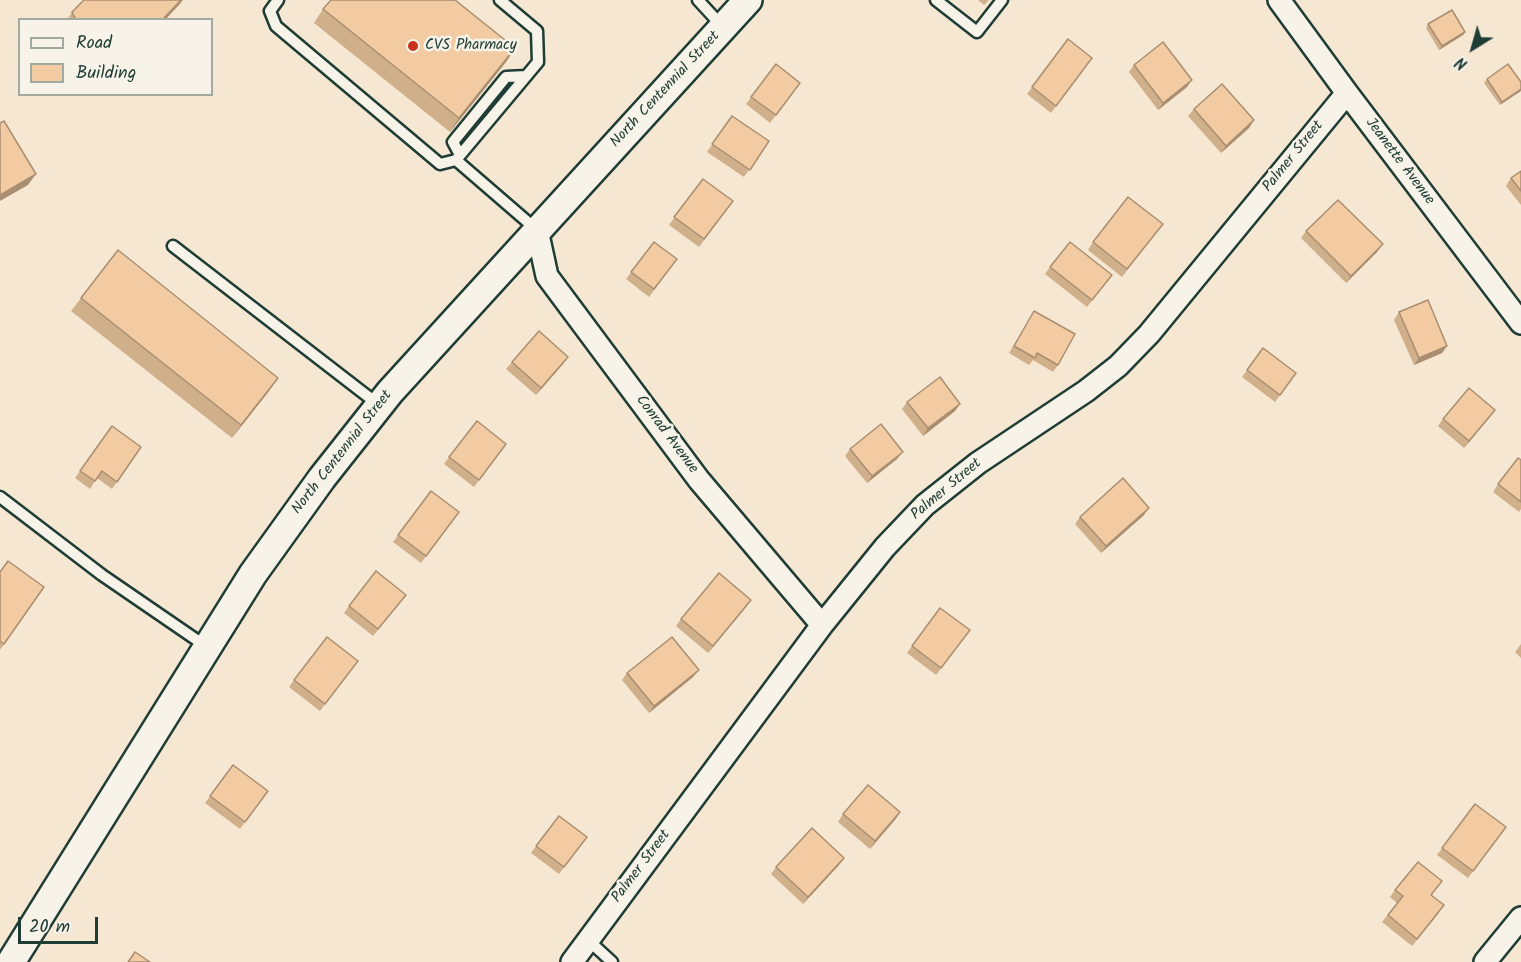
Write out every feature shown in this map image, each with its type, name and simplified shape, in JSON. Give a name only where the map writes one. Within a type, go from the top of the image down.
[{"type":"street","name":"North Centennial Street","points":[[11,962],[253,574],[322,478],[379,405],[748,0]]},
{"type":"street","name":"Jeanette Avenue","points":[[1283,1],[1347,93],[1521,323]]},
{"type":"street","name":"Palmer Street","points":[[572,962],[822,625],[885,547],[925,505],[978,462],[1086,391],[1118,366],[1149,334],[1347,93]]},
{"type":"street","name":"Conrad Avenue","points":[[537,230],[547,276],[699,480],[822,625]]},
{"type":"street","points":[[1485,962],[1521,918]]},
{"type":"lane","points":[[278,0],[270,11],[276,26],[441,164],[458,158],[538,62],[537,31],[500,0]]},
{"type":"lane","points":[[698,0],[723,28]]},
{"type":"lane","points":[[936,0],[977,32],[1002,0]]},
{"type":"lane","points":[[458,158],[537,230]]},
{"type":"lane","points":[[173,246],[379,405]]},
{"type":"lane","points":[[0,497],[102,576],[207,647]]},
{"type":"lane","points":[[588,940],[612,962]]},
{"type":"building","points":[[84,0],[181,0],[164,18],[75,18],[72,12]]},
{"type":"building","points":[[331,0],[455,0],[515,48],[459,118],[323,9]]},
{"type":"building","points":[[1452,10],[1465,32],[1442,46],[1428,24]]},
{"type":"building","points":[[1068,39],[1092,58],[1056,106],[1032,87]]},
{"type":"building","points":[[1163,42],[1192,80],[1163,103],[1134,65]]},
{"type":"building","points":[[776,64],[800,83],[776,115],[751,97]]},
{"type":"building","points":[[1508,64],[1521,82],[1521,89],[1502,102],[1487,79]]},
{"type":"building","points":[[1222,84],[1254,120],[1226,146],[1194,109]]},
{"type":"building","points":[[732,116],[769,141],[750,170],[712,144]]},
{"type":"building","points":[[4,121],[36,174],[0,195],[0,123]]},
{"type":"building","points":[[1521,171],[1521,191],[1511,178]]},
{"type":"building","points":[[703,179],[733,201],[704,239],[674,217]]},
{"type":"building","points":[[1128,197],[1163,224],[1127,269],[1093,242]]},
{"type":"building","points":[[1338,200],[1383,244],[1351,276],[1306,231]]},
{"type":"building","points":[[654,242],[677,259],[654,289],[631,272]]},
{"type":"building","points":[[1070,242],[1112,275],[1092,300],[1050,267]]},
{"type":"building","points":[[118,250],[278,378],[241,425],[81,298]]},
{"type":"building","points":[[1428,300],[1447,346],[1419,358],[1399,312]]},
{"type":"building","points":[[1034,311],[1075,334],[1058,365],[1037,353],[1035,358],[1014,346]]},
{"type":"building","points":[[539,331],[568,357],[541,388],[512,362]]},
{"type":"building","points":[[1263,348],[1296,373],[1280,395],[1247,370]]},
{"type":"building","points":[[940,377],[960,404],[928,428],[907,402]]},
{"type":"building","points":[[1469,388],[1495,410],[1469,441],[1443,419]]},
{"type":"building","points":[[477,421],[506,444],[479,480],[449,457]]},
{"type":"building","points":[[881,424],[903,452],[872,476],[850,449]]},
{"type":"building","points":[[112,426],[141,447],[117,482],[102,471],[95,481],[80,471]]},
{"type":"building","points":[[1518,458],[1521,460],[1521,502],[1498,484]]},
{"type":"building","points":[[1123,478],[1149,508],[1106,546],[1080,517]]},
{"type":"building","points":[[431,491],[459,512],[426,556],[398,535]]},
{"type":"building","points":[[8,561],[44,587],[4,644],[0,641],[0,572]]},
{"type":"building","points":[[376,571],[406,595],[378,629],[349,606]]},
{"type":"building","points":[[719,573],[751,600],[713,646],[681,619]]},
{"type":"building","points":[[940,608],[970,630],[941,668],[912,646]]},
{"type":"building","points":[[327,637],[358,661],[325,704],[294,680]]},
{"type":"building","points":[[672,637],[699,670],[654,706],[627,673]]},
{"type":"building","points":[[233,765],[268,791],[245,822],[210,796]]},
{"type":"building","points":[[868,785],[900,812],[875,841],[843,814]]},
{"type":"building","points":[[1475,804],[1506,827],[1473,871],[1442,848]]},
{"type":"building","points":[[559,816],[587,837],[564,867],[536,846]]},
{"type":"building","points":[[812,828],[844,858],[808,897],[776,867]]},
{"type":"building","points":[[1418,862],[1442,881],[1431,895],[1444,905],[1417,939],[1388,915],[1403,896],[1395,890]]},
{"type":"building","points":[[135,952],[150,962],[128,962]]},
{"type":"place","name":"CVS Pharmacy","points":[[413,46]]}]
